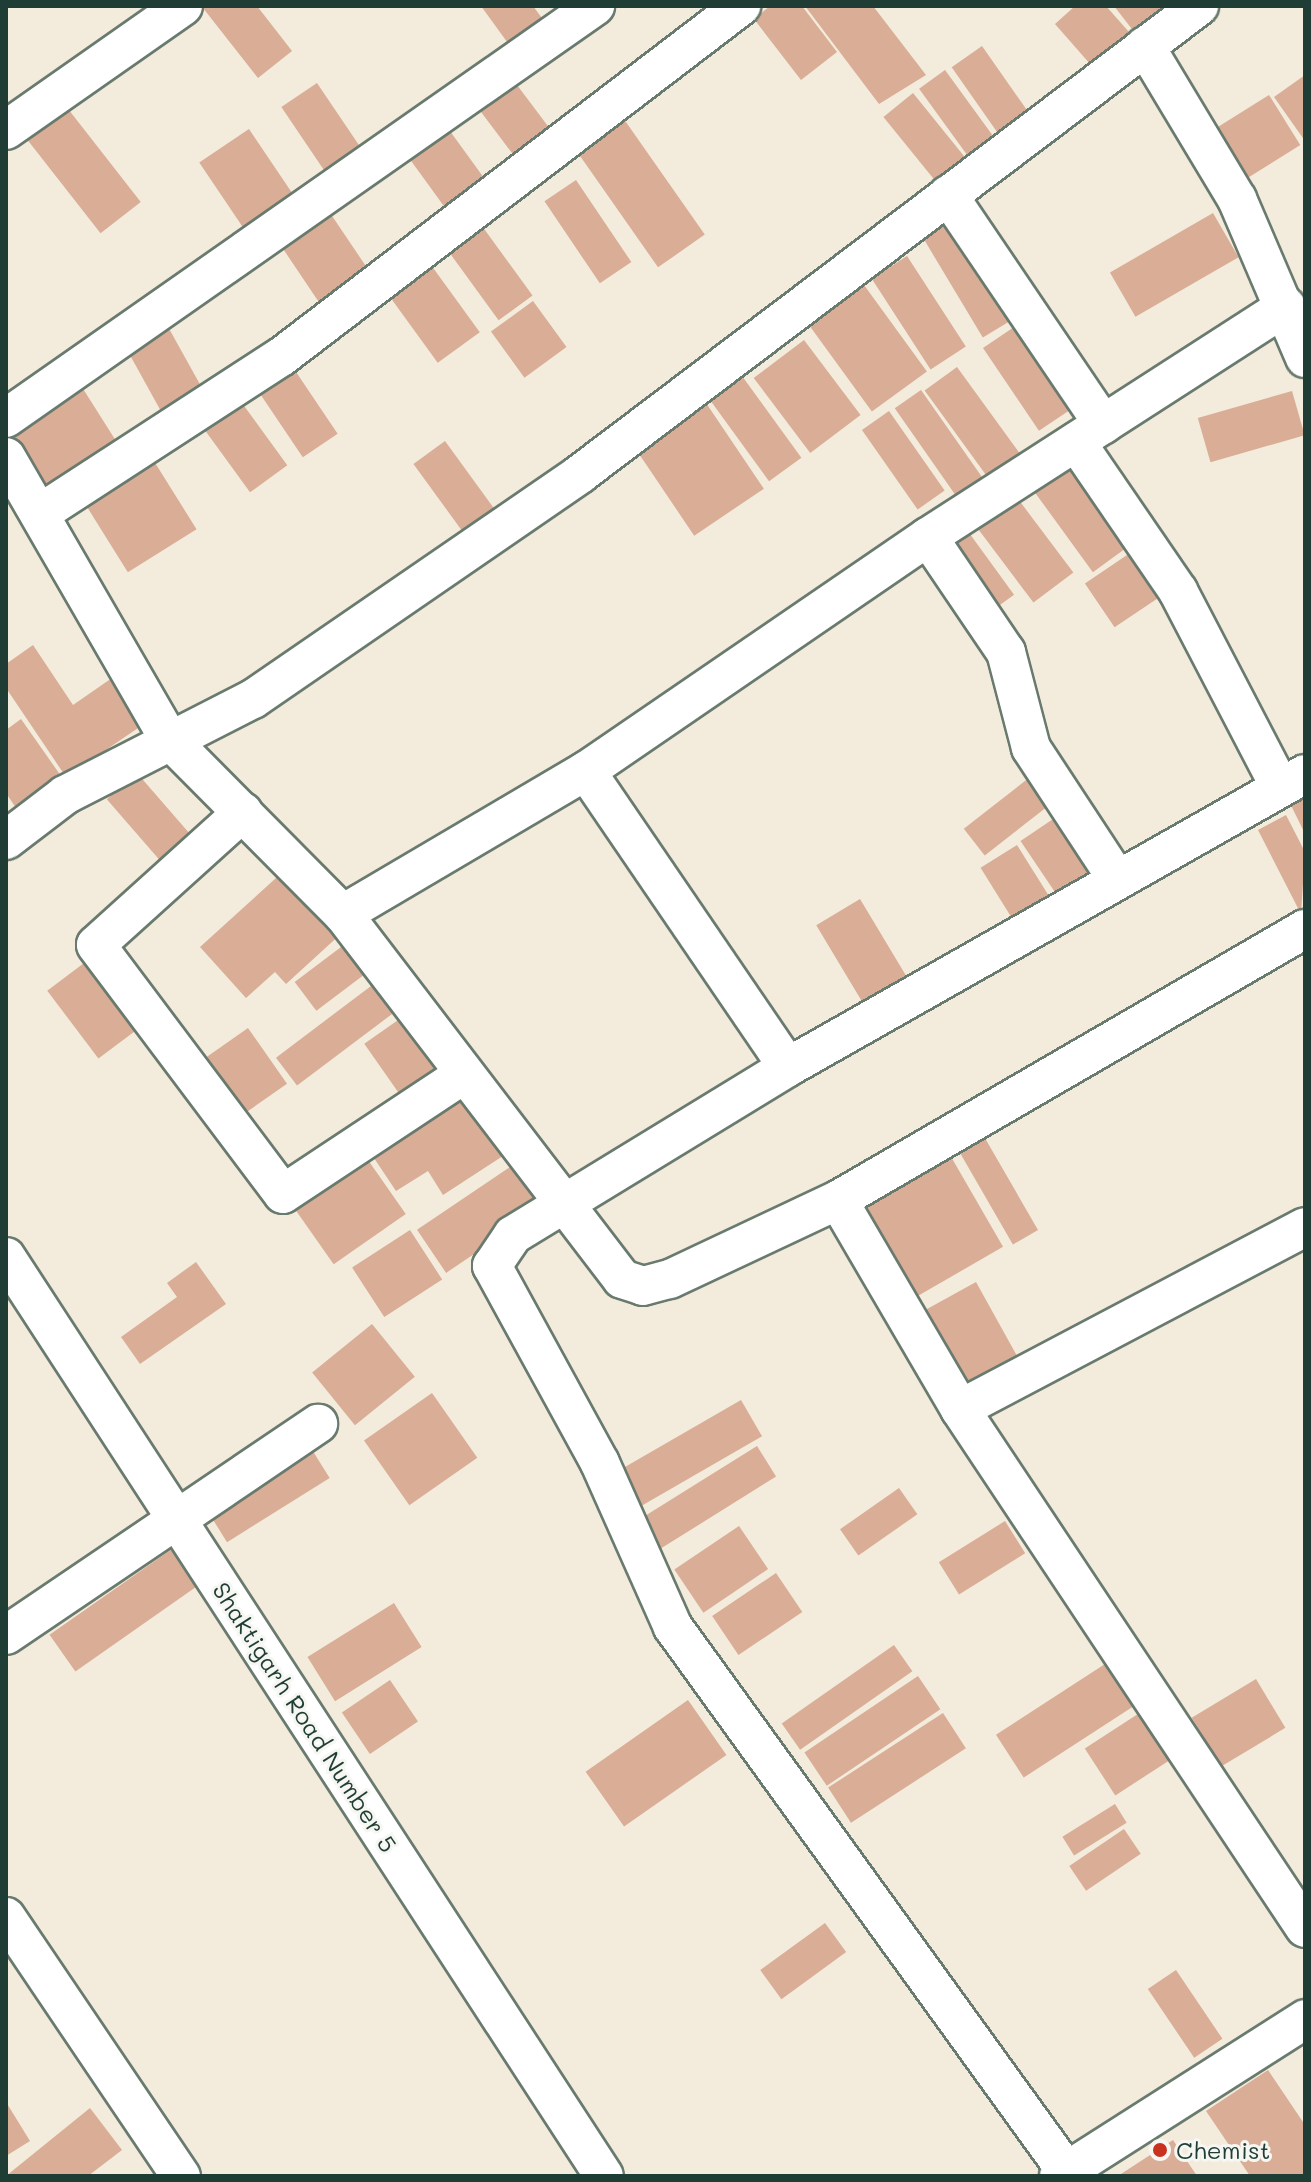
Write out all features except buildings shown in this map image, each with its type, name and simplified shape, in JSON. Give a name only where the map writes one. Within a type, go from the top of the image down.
[{"type":"street","points":[[6,130],[183,6]]},
{"type":"street","points":[[6,418],[595,6]]},
{"type":"street","points":[[42,512],[281,357],[741,6]]},
{"type":"street","points":[[6,840],[65,795],[169,739],[253,699],[580,474],[1199,6]]},
{"type":"street","points":[[1145,46],[1237,199],[1286,306],[1305,358]]},
{"type":"street","points":[[948,195],[1090,433],[1178,591],[1293,780],[788,1067],[513,1235],[492,1266],[600,1463],[654,1592],[1065,2174],[1305,2019]]},
{"type":"street","points":[[343,914],[586,771],[928,537],[1286,306]]},
{"type":"street","points":[[6,457],[42,512],[169,739],[343,914],[564,1206],[602,1262],[643,1286],[838,1200],[1305,929]]},
{"type":"street","points":[[928,537],[1006,652],[1031,748],[1117,879]]},
{"type":"street","points":[[586,771],[788,1067]]},
{"type":"street","points":[[243,812],[96,945],[283,1194],[464,1074]]},
{"type":"street","points":[[838,1200],[960,1409],[1305,1928]]},
{"type":"street","points":[[960,1409],[1305,1227]]},
{"type":"street","name":"Shaktigarh Road Number 5","points":[[6,1257],[604,2176]]},
{"type":"street","points":[[6,1635],[318,1424]]},
{"type":"street","points":[[6,1917],[181,2176]]},
{"type":"place","name":"Chemist","points":[[1160,2150]]}]
